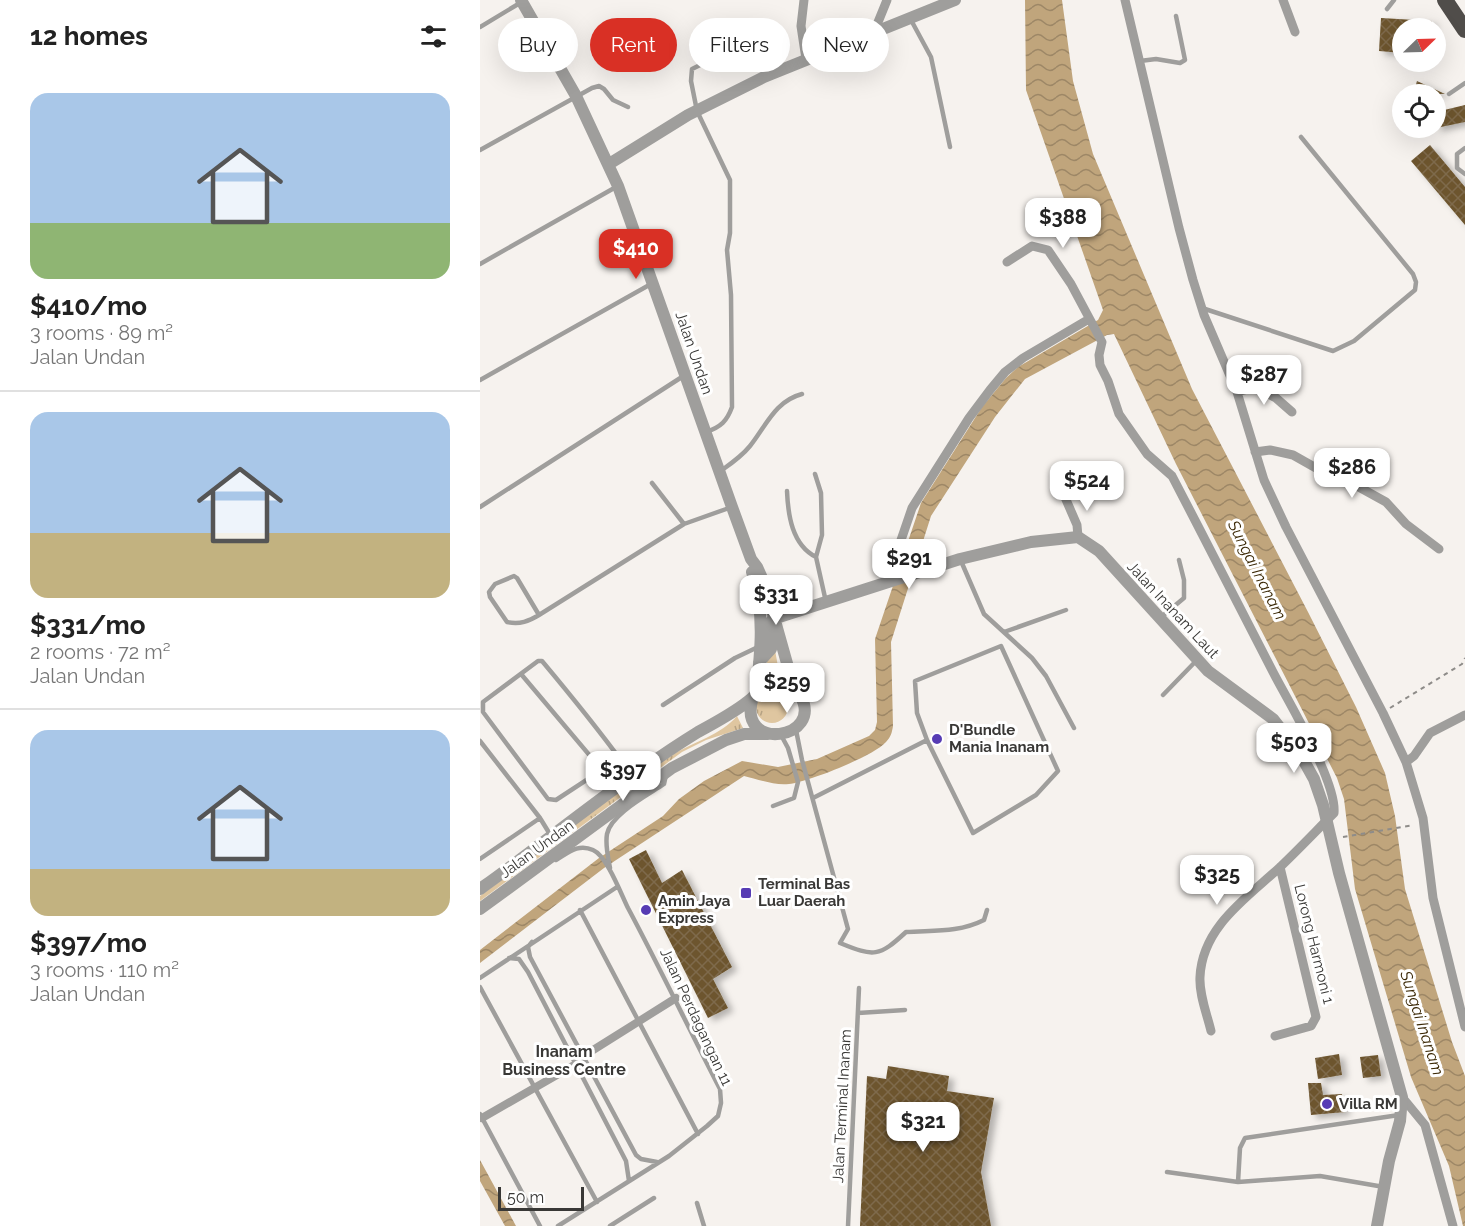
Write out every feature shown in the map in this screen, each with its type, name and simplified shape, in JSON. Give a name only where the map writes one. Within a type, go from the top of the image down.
[{"type":"highway","points":[[1445,0],[1465,30]]},
{"type":"street","points":[[802,33],[804,0]]},
{"type":"street","points":[[880,18],[887,0]]},
{"type":"street","points":[[889,26],[956,0]]},
{"type":"street","points":[[1125,0],[1179,228],[1202,308],[1237,392],[1264,480],[1406,762],[1424,824],[1433,898],[1465,1027]]},
{"type":"street","points":[[1283,0],[1295,32]]},
{"type":"street","name":"Jalan Undan","points":[[522,1],[576,96],[609,164],[751,559],[760,604],[760,645],[750,710],[752,718],[761,730],[774,734]]},
{"type":"street","points":[[609,164],[697,111],[755,81],[802,61]]},
{"type":"street","points":[[1007,262],[1032,246],[1048,250],[1071,284],[1102,342],[1099,355],[1100,365],[1119,414],[1147,454],[1172,476],[1329,784],[1335,802],[1334,813],[1225,917],[1209,943],[1199,979],[1211,1031]]},
{"type":"street","points":[[887,581],[912,508],[969,418],[990,390],[1005,372],[1023,358],[1089,319]]},
{"type":"street","points":[[1237,392],[1255,387],[1276,398],[1292,412]]},
{"type":"street","points":[[1255,452],[1270,450],[1293,455],[1357,486],[1386,502],[1406,524],[1439,549]]},
{"type":"street","points":[[759,662],[771,649],[771,624],[776,618],[960,559],[1031,542],[1078,537],[1077,525],[1064,495]]},
{"type":"street","name":"Jalan Inanam Laut","points":[[1078,537],[1099,551],[1208,671],[1273,719],[1289,737],[1314,779],[1402,1097],[1400,1121],[1377,1226]]},
{"type":"street","name":"Jalan Undan","points":[[751,559],[758,567],[765,585],[790,674],[801,697]]},
{"type":"street","name":"Jalan Undan","points":[[480,889],[660,757],[754,695],[762,686],[780,682],[788,685],[801,697]]},
{"type":"street","points":[[796,728],[803,713],[801,697]]},
{"type":"street","points":[[1406,762],[1414,756],[1430,733],[1465,715]]},
{"type":"street","name":"Jalan Undan","points":[[480,909],[666,772],[690,757],[744,734],[774,734],[796,728]]},
{"type":"street","name":"Lorong Harmoni 1","points":[[1275,1036],[1311,1026],[1316,1017],[1280,867]]},
{"type":"street","points":[[582,1057],[676,998]]},
{"type":"street","points":[[481,1116],[576,1064]]},
{"type":"street","points":[[1402,1097],[1425,1125],[1453,1226]]},
{"type":"lane","points":[[1387,9],[1394,0]]},
{"type":"lane","points":[[480,27],[522,1]]},
{"type":"lane","points":[[1140,61],[1156,59],[1180,63],[1185,60],[1176,16]]},
{"type":"lane","points":[[910,18],[931,57],[950,147]]},
{"type":"lane","points":[[692,72],[691,81],[697,111],[730,180],[730,232],[727,250],[732,295],[732,407],[728,420],[706,432]]},
{"type":"lane","points":[[1449,94],[1465,83]]},
{"type":"lane","points":[[480,150],[576,96],[599,86],[613,100],[628,107]]},
{"type":"lane","points":[[1202,308],[1333,351],[1354,341],[1415,290],[1416,282],[1413,274],[1301,137]]},
{"type":"lane","points":[[1465,148],[1457,154],[1457,168],[1465,174]]},
{"type":"lane","points":[[480,264],[618,186]]},
{"type":"lane","points":[[480,380],[653,282]]},
{"type":"lane","points":[[480,507],[685,375]]},
{"type":"lane","points":[[720,472],[739,458],[749,447],[784,400],[802,394]]},
{"type":"lane","points":[[815,474],[821,493],[822,535],[816,557],[826,602]]},
{"type":"lane","points":[[652,483],[684,524]]},
{"type":"lane","points":[[787,491],[788,514],[795,533],[807,553],[816,557]]},
{"type":"lane","points":[[539,615],[518,578],[514,576],[495,584],[489,592],[507,622],[516,624],[530,621],[684,524],[732,507]]},
{"type":"lane","points":[[960,559],[984,614],[1032,658],[1046,676],[1074,728]]},
{"type":"lane","points":[[1160,618],[1184,598],[1184,580],[1179,560]]},
{"type":"lane","points":[[1004,632],[1066,610]]},
{"type":"lane","points":[[663,705],[735,658],[760,645]]},
{"type":"lane","points":[[1001,646],[1058,771],[1035,795],[973,833],[927,740],[917,713],[915,681],[1001,646]]},
{"type":"lane","points":[[1163,695],[1189,671],[1198,659]]},
{"type":"lane","points":[[620,758],[556,800],[548,799],[483,712],[483,702],[538,661],[542,661],[620,758],[632,777]]},
{"type":"lane","points":[[521,674],[602,770]]},
{"type":"lane","points":[[796,728],[802,760],[848,929],[840,943],[861,952],[877,952],[888,948],[906,932],[950,931],[969,927],[984,920],[987,910]]},
{"type":"lane","points":[[773,806],[794,798],[798,782],[792,761],[774,734]]},
{"type":"lane","points":[[813,798],[927,740]]},
{"type":"lane","points":[[480,741],[540,818],[551,836]]},
{"type":"lane","name":"Jalan Perdagangan 11","points":[[610,871],[606,851],[607,831],[618,816],[664,784],[666,772]]},
{"type":"lane","points":[[480,859],[540,818]]},
{"type":"lane","name":"Jalan Perdagangan 11","points":[[539,866],[549,865],[576,848],[586,847],[596,851],[610,871],[676,998],[720,1089],[721,1103],[718,1116],[698,1134],[558,1226]]},
{"type":"lane","points":[[480,978],[617,887]]},
{"type":"lane","points":[[580,910],[698,1134]]},
{"type":"lane","points":[[532,942],[528,947],[530,957],[636,1155],[641,1159],[657,1162]]},
{"type":"lane","points":[[509,958],[519,959],[528,972],[626,1161],[628,1181]]},
{"type":"lane","points":[[480,987],[597,1202]]},
{"type":"lane","name":"Jalan Terminal Inanam","points":[[848,1226],[859,988]]},
{"type":"lane","points":[[858,1013],[905,1010]]},
{"type":"lane","points":[[1238,1182],[1240,1148],[1245,1138],[1399,1115]]},
{"type":"lane","points":[[481,1116],[540,1226]]},
{"type":"lane","points":[[1167,1172],[1238,1182],[1320,1176],[1384,1187]]},
{"type":"lane","points":[[610,1226],[654,1198]]},
{"type":"lane","points":[[698,1203],[704,1226]]},
{"type":"path","points":[[1383,713],[1462,664],[1465,658]]},
{"type":"path","points":[[1338,838],[1424,824]]},
{"type":"green space","points":[[771,628],[779,672],[764,673],[769,654]]},
{"type":"green space","points":[[772,691],[783,696],[788,707],[783,718],[772,723],[761,718],[756,707],[761,696]]},
{"type":"green space","points":[[737,716],[743,728],[706,740],[682,752],[480,901],[480,896],[624,788],[674,754],[723,728]]},
{"type":"water","name":"Sungai Inanam","points":[[1025,0],[1062,0],[1073,81],[1093,154],[1192,389],[1356,707],[1385,773],[1395,816],[1405,889],[1452,1042],[1465,1076],[1465,1226],[1463,1226],[1449,1166],[1411,1077],[1355,889],[1344,799],[1337,778],[1176,464],[1114,334],[1107,335],[1025,379],[995,417],[931,516],[891,642],[893,726],[886,742],[855,761],[825,774],[798,782],[778,784],[744,776],[604,868],[480,963],[480,950],[599,858],[663,816],[679,799],[704,781],[742,761],[778,767],[817,759],[869,736],[875,730],[877,722],[875,639],[921,503],[982,407],[1006,378],[1018,367],[1098,320],[1103,310],[1026,90]]},
{"type":"water","points":[[480,1160],[516,1226],[505,1226],[480,1181]]},
{"type":"building","points":[[1381,18],[1392,19],[1392,52],[1379,51]]},
{"type":"building","points":[[1465,105],[1465,122],[1446,126],[1446,110]]},
{"type":"building","points":[[1430,145],[1465,187],[1465,225],[1411,161]]},
{"type":"building","points":[[646,850],[662,883],[682,870],[732,967],[713,979],[728,1008],[708,1018],[629,859]]},
{"type":"building","points":[[1339,1054],[1342,1075],[1318,1079],[1315,1058]]},
{"type":"building","points":[[1378,1055],[1381,1076],[1363,1078],[1360,1057]]},
{"type":"building","points":[[888,1066],[949,1076],[947,1091],[994,1098],[981,1172],[991,1226],[860,1226],[867,1076],[886,1079]]},
{"type":"building","name":"Villa RM","points":[[1308,1083],[1321,1083],[1323,1095],[1342,1094],[1345,1112],[1311,1115]]},
{"type":"place","name":"D'Bundle Mania Inanam","points":[[937,739]]},
{"type":"place","name":"Terminal Bas Luar Daerah","points":[[746,893]]},
{"type":"place","name":"Amin Jaya Express","points":[[646,910]]},
{"type":"place","name":"Villa RM","points":[[1327,1104]]},
{"type":"district","name":"Inanam Business Centre","points":[[564,1060]]}]
